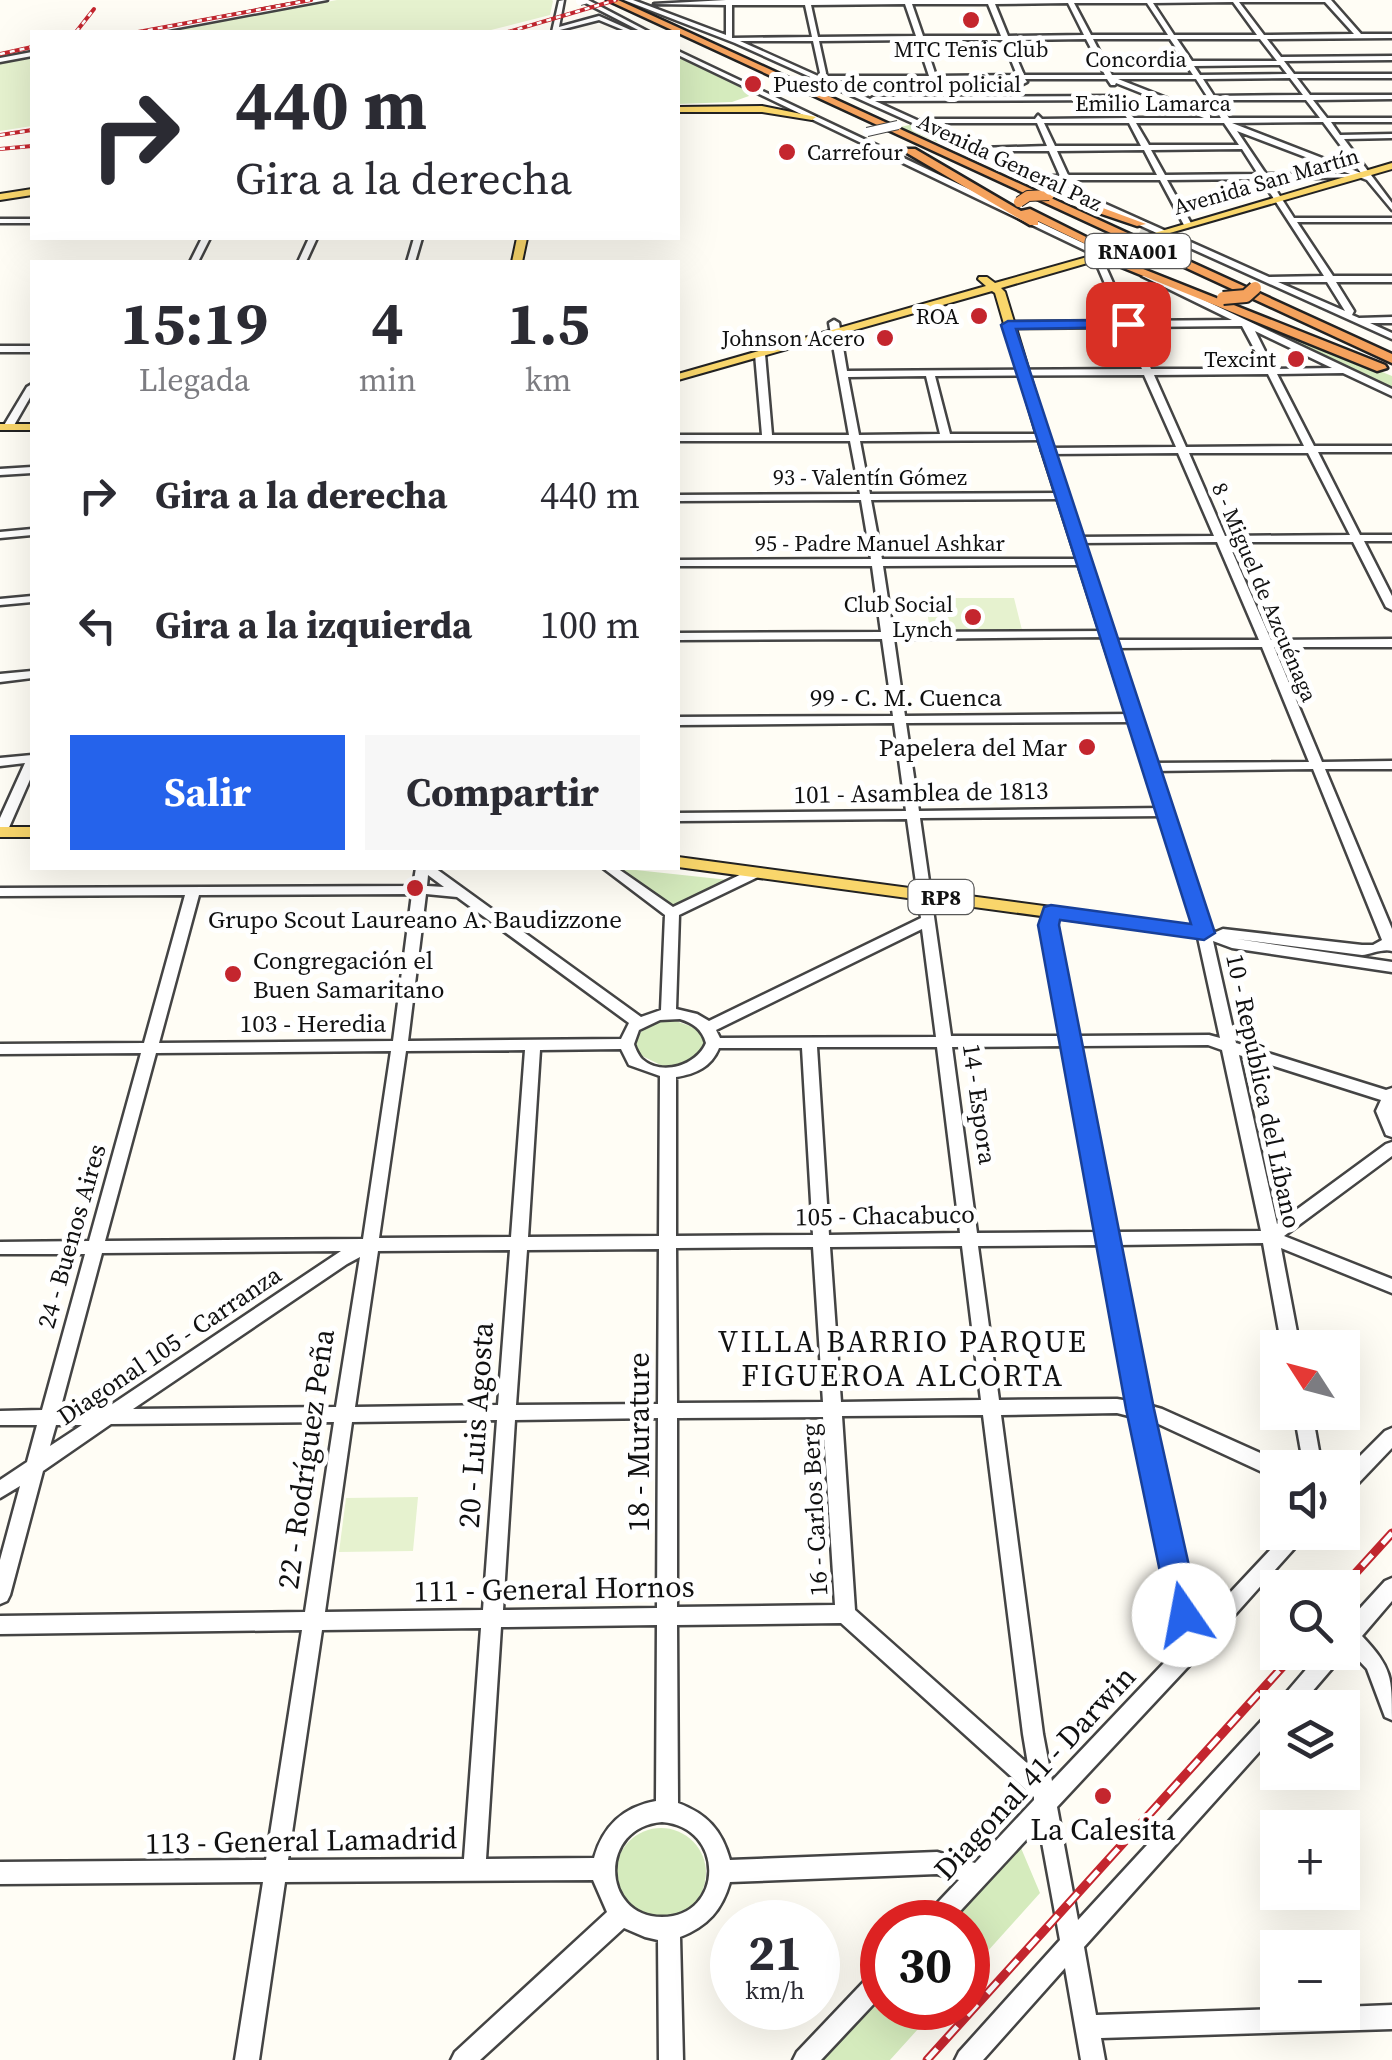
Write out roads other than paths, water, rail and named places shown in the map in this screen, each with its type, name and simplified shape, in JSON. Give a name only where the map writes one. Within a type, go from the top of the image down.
[{"type":"highway","name":"Avenida General Paz","points":[[612,0],[677,30]]},
{"type":"highway","points":[[598,3],[656,30]]},
{"type":"highway","points":[[598,3],[663,30]]},
{"type":"highway","points":[[689,26],[791,82]]},
{"type":"highway","name":"Avenida General Paz","points":[[680,31],[1392,359]]},
{"type":"highway","name":"Avenida General Paz","points":[[680,39],[889,128],[1392,370]]},
{"type":"highway","points":[[889,128],[1068,195],[1259,284],[1246,296],[1206,295]]},
{"type":"highway","points":[[889,128],[1034,223]]},
{"type":"highway","points":[[1026,191],[1154,235]]},
{"type":"highway","points":[[1068,195],[1028,196],[1018,202],[1027,211],[1107,254],[1392,370]]},
{"type":"highway","points":[[1107,254],[1257,306]]},
{"type":"highway","points":[[1226,283],[1392,347]]},
{"type":"main road","points":[[680,108],[736,104],[762,93]]},
{"type":"main road","points":[[680,108],[762,109],[812,117]]},
{"type":"main road","name":"Avenida San Martín","points":[[1154,235],[1280,202],[1392,166]]},
{"type":"main road","name":"Avenida San Martín","points":[[1363,174],[1392,174]]},
{"type":"main road","points":[[0,195],[30,190]]},
{"type":"main road","name":"Avenida San Martín","points":[[835,327],[983,280],[1107,254],[1188,224],[1280,202]]},
{"type":"main road","points":[[680,366],[1107,254]]},
{"type":"main road","points":[[983,280],[994,286]]},
{"type":"main road","name":"10 - República del Líbano","points":[[994,286],[1000,292],[1045,444],[1204,933]]},
{"type":"main road","points":[[680,377],[835,327]]},
{"type":"main road","points":[[4,427],[30,427]]},
{"type":"main road","points":[[0,832],[30,832]]},
{"type":"main road","name":"RP8","points":[[680,862],[1204,933]]},
{"type":"street","points":[[159,30],[324,0]]},
{"type":"street","points":[[556,30],[561,0],[598,3],[643,30]]},
{"type":"street","name":"Avenida General Paz","points":[[626,0],[729,39]]},
{"type":"street","points":[[1069,0],[1188,224]]},
{"type":"street","points":[[1148,0],[1356,320]]},
{"type":"street","points":[[1234,0],[1392,208]]},
{"type":"street","points":[[1392,36],[1359,36],[1262,36],[1172,37],[1006,37],[729,39],[729,1],[1328,0],[1359,36],[1378,58],[1392,74]]},
{"type":"street","points":[[559,11],[580,1]]},
{"type":"street","name":"Avenida General Paz","points":[[729,1],[657,4],[1039,178],[1068,195]]},
{"type":"street","points":[[762,93],[820,79],[823,73],[807,1]]},
{"type":"street","points":[[907,1],[951,138]]},
{"type":"street","points":[[990,1],[1065,177],[1068,195]]},
{"type":"street","points":[[560,30],[604,19],[628,30]]},
{"type":"street","points":[[0,60],[30,54]]},
{"type":"street","points":[[680,54],[1392,392]]},
{"type":"street","points":[[1102,64],[1392,58]]},
{"type":"street","name":"Concordia","points":[[820,79],[1392,74]]},
{"type":"street","points":[[1109,77],[1224,121]]},
{"type":"street","points":[[1114,87],[1134,86],[1363,174]]},
{"type":"street","points":[[1211,98],[1392,97]]},
{"type":"street","points":[[864,99],[1120,98]]},
{"type":"street","points":[[1204,111],[1218,109]]},
{"type":"street","name":"Emilio Lamarca","points":[[914,122],[1392,120]]},
{"type":"street","points":[[844,133],[914,122]]},
{"type":"street","points":[[1337,137],[1392,136]]},
{"type":"street","points":[[974,149],[1243,147]]},
{"type":"street","points":[[1039,178],[1363,174]]},
{"type":"street","points":[[1292,220],[1392,220]]},
{"type":"street","points":[[0,221],[30,221]]},
{"type":"street","name":"8 - Miguel de Azcuénaga","points":[[1107,254],[1128,324],[1316,766],[1385,913],[1391,944]]},
{"type":"street","points":[[1259,284],[1392,279]]},
{"type":"street","points":[[1259,284],[1281,288],[1392,336]]},
{"type":"street","points":[[1281,288],[1392,347]]},
{"type":"street","points":[[1356,320],[1392,322]]},
{"type":"street","points":[[1008,325],[1246,323]]},
{"type":"street","points":[[1246,323],[1392,607]]},
{"type":"street","name":"14 - Espora","points":[[835,327],[888,635],[1043,1798],[1093,2060]]},
{"type":"street","points":[[0,349],[30,349]]},
{"type":"street","points":[[760,354],[767,437]]},
{"type":"street","points":[[845,374],[1345,371]]},
{"type":"street","points":[[930,374],[946,437]]},
{"type":"street","points":[[4,427],[30,390]]},
{"type":"street","points":[[680,438],[946,437],[1182,450],[1392,449]]},
{"type":"street","points":[[0,472],[30,470]]},
{"type":"street","name":"93 - Valentín Gómez","points":[[680,498],[1062,496]]},
{"type":"street","points":[[0,535],[30,532]]},
{"type":"street","points":[[1076,540],[1392,538]]},
{"type":"street","name":"95 - Padre Manuel Ashkar","points":[[680,563],[1084,562]]},
{"type":"street","points":[[0,602],[30,600]]},
{"type":"street","points":[[680,637],[888,635],[1392,643]]},
{"type":"street","points":[[0,678],[30,674]]},
{"type":"street","name":"99 - C. M. Cuenca","points":[[680,721],[1135,718]]},
{"type":"street","points":[[0,762],[30,760]]},
{"type":"street","points":[[0,832],[30,764]]},
{"type":"street","points":[[1150,767],[1392,766]]},
{"type":"street","name":"101 - Asamblea de 1813","points":[[680,817],[1165,812]]},
{"type":"street","name":"22 - Rodríguez Peña","points":[[248,2060],[423,870]]},
{"type":"street","points":[[427,870],[638,1023]]},
{"type":"street","points":[[612,870],[672,913]]},
{"type":"street","points":[[672,913],[756,873]]},
{"type":"street","name":"24 - Buenos Aires","points":[[0,1595],[193,891]]},
{"type":"street","points":[[0,892],[462,893]]},
{"type":"street","points":[[1051,912],[1049,930],[1140,1409],[1192,1649]]},
{"type":"street","points":[[668,1014],[672,913]]},
{"type":"street","points":[[710,1035],[928,920]]},
{"type":"street","points":[[1204,933],[1233,932],[1370,951],[1391,944]]},
{"type":"street","points":[[1204,933],[1232,943],[1392,967]]},
{"type":"street","name":"10 - República del Líbano","points":[[1204,933],[1288,1330]]},
{"type":"street","points":[[710,1035],[705,1060],[682,1072],[668,1073],[634,1061],[626,1044],[629,1032],[638,1023],[668,1014],[690,1017],[710,1035],[810,1044],[1209,1040],[1390,1095],[1384,1111],[1392,1131]]},
{"type":"street","name":"103 - Heredia","points":[[0,1050],[626,1044]]},
{"type":"street","name":"16 - Carlos Berg","points":[[810,1044],[845,1614]]},
{"type":"street","name":"20 - Luis Agosta","points":[[474,1868],[533,1046]]},
{"type":"street","name":"18 - Murature","points":[[667,1812],[668,1073]]},
{"type":"street","points":[[1270,1237],[1392,1148]]},
{"type":"street","name":"105 - Chacabuco","points":[[0,1248],[1270,1237],[1392,1286]]},
{"type":"street","name":"Diagonal 105 - Carranza","points":[[0,1490],[341,1258],[369,1244]]},
{"type":"street","points":[[0,1418],[1140,1409],[1260,1462]]},
{"type":"street","points":[[1360,1468],[1392,1436]]},
{"type":"street","name":"Diagonal 41 - Darwin","points":[[956,1900],[1043,1798],[1192,1649],[1283,1550]]},
{"type":"street","points":[[1360,1623],[1392,1587]]},
{"type":"street","points":[[845,1614],[1043,1798]]},
{"type":"street","name":"111 - General Hornos","points":[[0,1624],[845,1614]]},
{"type":"street","points":[[1360,1655],[1375,1664],[1392,1710]]},
{"type":"street","points":[[1300,1690],[1318,1670]]},
{"type":"street","points":[[967,2060],[1260,1734]]},
{"type":"street","points":[[667,1812],[698,1824],[711,1837],[719,1853],[721,1871],[710,1904],[698,1916],[669,1928],[650,1928],[622,1914],[605,1888],[603,1869],[615,1836],[629,1822],[646,1814],[667,1812]]},
{"type":"street","points":[[721,1871],[938,1863],[978,1876]]},
{"type":"street","name":"113 - General Lamadrid","points":[[0,1873],[210,1875],[276,1870],[603,1869]]},
{"type":"street","points":[[464,2060],[622,1914]]},
{"type":"street","points":[[669,1928],[671,2060]]},
{"type":"street","points":[[805,2060],[860,2002]]},
{"type":"street","points":[[1086,2027],[1392,2017]]},
{"type":"tunnel","points":[[1140,231],[1168,243]]},
{"type":"tunnel","points":[[1096,245],[1121,256]]},
{"type":"railway","points":[[149,30],[311,0]]},
{"type":"railway","points":[[515,30],[616,0]]},
{"type":"railway","points":[[78,30],[94,9]]},
{"type":"railway","points":[[0,54],[30,47]]},
{"type":"railway","points":[[0,135],[30,130]]},
{"type":"railway","points":[[0,149],[30,146]]},
{"type":"railway","points":[[1358,1570],[1392,1533]]},
{"type":"railway","points":[[927,2060],[1280,1670]]},
{"type":"place","name":"MTC Tenis Club","points":[[971,20]]},
{"type":"place","name":"Puesto de control policial","points":[[753,84]]},
{"type":"place","name":"Carrefour","points":[[787,152]]},
{"type":"place","name":"ROA","points":[[979,316]]},
{"type":"place","name":"Johnson Acero","points":[[885,338]]},
{"type":"place","name":"Texcint","points":[[1296,359]]},
{"type":"place","name":"Club Social Lynch","points":[[973,617]]},
{"type":"place","name":"Papelera del Mar","points":[[1087,747]]},
{"type":"place","name":"Grupo Scout Laureano A. Baudizzone","points":[[415,888]]},
{"type":"place","name":"Congregación el Buen Samaritano","points":[[233,974]]},
{"type":"place","name":"La Calesita","points":[[1103,1796]]},
{"type":"district","name":"VILLA BARRIO PARQUE FIGUEROA ALCORTA","points":[[903,1359]]}]
